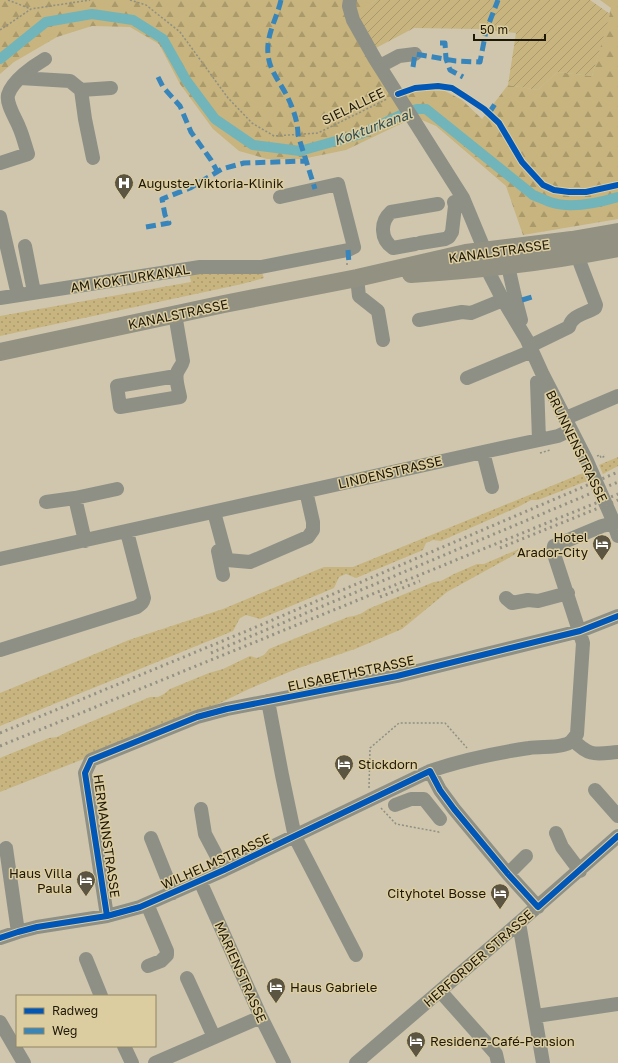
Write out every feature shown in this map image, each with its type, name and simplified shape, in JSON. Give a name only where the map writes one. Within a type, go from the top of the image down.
[{"type":"main road","name":"KANALSTRASSE","points":[[0,352],[175,314],[351,269],[572,240],[618,232]]},
{"type":"main road","name":"KANALSTRASSE","points":[[351,269],[487,269],[618,248]]},
{"type":"street","name":"BRUNNENSTRASSE","points":[[350,0],[353,20],[377,63],[413,118],[450,202],[485,251],[487,269],[569,424],[617,527]]},
{"type":"street","points":[[377,63],[399,56],[415,54]]},
{"type":"street","points":[[0,163],[28,154],[20,128],[8,102],[8,96],[12,87],[20,78],[45,58]]},
{"type":"street","points":[[20,78],[70,81],[81,90],[111,88]]},
{"type":"street","points":[[81,90],[85,120],[93,158]]},
{"type":"street","name":"AM KOKTURKANAL","points":[[0,298],[200,267],[261,267],[348,250],[354,247],[338,184],[280,197]]},
{"type":"street","points":[[450,202],[455,206],[452,232],[445,239],[393,248],[388,245],[382,231],[384,222],[391,212],[450,202]]},
{"type":"street","points":[[0,217],[18,295]]},
{"type":"street","points":[[26,246],[34,292]]},
{"type":"street","points":[[485,251],[508,266]]},
{"type":"street","points":[[467,378],[569,327],[574,318],[595,308],[596,305],[580,263],[579,255]]},
{"type":"street","name":"BRUNNENSTRASSE","points":[[508,266],[514,297],[529,346]]},
{"type":"street","points":[[351,269],[359,296],[378,311],[384,340]]},
{"type":"street","points":[[419,320],[462,312],[471,313],[503,300]]},
{"type":"street","points":[[175,314],[183,361],[182,365],[177,371],[176,376]]},
{"type":"street","name":"BRUNNENSTRASSE","points":[[539,440],[537,382],[544,378]]},
{"type":"street","name":"LINDENSTRASSE","points":[[0,559],[558,436],[569,424],[618,396]]},
{"type":"street","points":[[483,452],[492,487]]},
{"type":"street","points":[[46,502],[75,498],[117,489]]},
{"type":"street","points":[[211,513],[226,560],[250,562],[308,537],[313,530],[314,522],[306,491]]},
{"type":"street","points":[[75,498],[85,541]]},
{"type":"street","points":[[211,513],[223,575]]},
{"type":"street","points":[[617,527],[602,526],[554,546],[553,551],[568,593],[583,643],[576,734],[573,740],[583,750],[590,752],[618,752]]},
{"type":"street","points":[[0,650],[140,605],[144,598],[128,532]]},
{"type":"street","points":[[506,598],[512,603],[528,600],[538,601],[568,593]]},
{"type":"street","name":"ELISABETHSTRASSE","points":[[91,760],[197,717],[227,709],[396,676],[580,631],[618,616]]},
{"type":"street","points":[[268,701],[295,837],[356,955]]},
{"type":"street","name":"WILHELMSTRASSE","points":[[0,938],[37,927],[107,916],[140,907],[224,870],[430,771],[444,766],[494,751],[562,746],[573,740]]},
{"type":"street","name":"HERMANNSTRASSE","points":[[91,760],[85,772],[107,916]]},
{"type":"street","points":[[430,771],[440,790],[454,809],[508,874],[538,907]]},
{"type":"street","points":[[595,790],[618,816]]},
{"type":"street","points":[[395,805],[411,798],[424,799],[442,823]]},
{"type":"street","points":[[201,809],[205,834],[224,870]]},
{"type":"street","points":[[556,833],[562,847],[580,871]]},
{"type":"street","name":"HERFORDER STRASSE","points":[[356,1063],[580,871],[618,836]]},
{"type":"street","points":[[150,838],[173,893]]},
{"type":"street","points":[[6,848],[18,932]]},
{"type":"street","points":[[508,874],[526,856]]},
{"type":"street","name":"MARIENSTRASSE","points":[[200,881],[261,1017],[284,1063]]},
{"type":"street","points":[[147,904],[167,951],[167,955],[161,961],[148,966]]},
{"type":"street","points":[[519,923],[544,1063]]},
{"type":"street","points":[[86,959],[101,995]]},
{"type":"street","points":[[187,978],[214,1037]]},
{"type":"street","points":[[440,991],[496,1054],[498,1063]]},
{"type":"street","points":[[536,1016],[618,1004]]},
{"type":"street","points":[[155,1063],[261,1017]]},
{"type":"street","points":[[0,1022],[24,1063]]},
{"type":"street","points":[[124,1047],[132,1063]]},
{"type":"path","points":[[8,0],[31,9]]},
{"type":"path","points":[[0,30],[31,9],[90,0]]},
{"type":"path","points":[[598,456],[600,455],[601,458],[605,456],[604,454]]},
{"type":"path","points":[[442,823],[439,832],[396,824],[371,800],[370,748],[399,723],[445,722],[467,748],[473,758]]},
{"type":"green space","points":[[0,0],[376,0],[347,21],[403,96],[421,90],[445,91],[462,100],[482,119],[508,85],[538,90],[557,72],[592,76],[611,8],[600,0],[618,0],[618,219],[523,235],[506,186],[436,126],[415,117],[346,150],[302,159],[267,159],[239,151],[213,129],[180,84],[159,44],[130,27],[92,26],[57,37],[14,62],[0,74]]},
{"type":"green space","points":[[376,0],[590,0],[610,14],[592,76],[557,72],[538,90],[508,85],[516,33],[477,29],[414,28],[374,49],[356,14]]},
{"type":"green space","points":[[261,270],[264,278],[242,284],[0,336],[0,316],[191,282],[190,274]]},
{"type":"green space","points":[[618,457],[618,466],[603,474],[599,465]]},
{"type":"green space","points":[[583,473],[587,481],[538,500],[531,500],[441,541],[433,540],[426,543],[423,550],[356,578],[346,574],[339,577],[334,588],[260,619],[246,615],[240,618],[233,631],[0,726],[0,693],[129,640],[223,609],[324,567],[353,567]]},
{"type":"green space","points":[[519,549],[514,555],[447,592],[402,629],[355,649],[296,669],[249,689],[195,715],[0,792],[0,758],[49,738],[57,737],[150,697],[158,697],[170,689],[209,673],[223,669],[250,656],[257,658],[264,655],[269,649],[359,614],[434,582],[441,581],[477,564],[484,564]]},
{"type":"waterway","name":"Kokturkanal","points":[[0,59],[46,22],[92,14],[133,20],[163,39],[186,80],[215,119],[253,145],[300,151],[361,134],[407,112],[417,109],[426,109],[533,195],[550,202],[566,205],[593,203],[618,197]]},
{"type":"railway","points":[[0,733],[249,630],[618,472]]},
{"type":"railway","points":[[211,653],[618,482]]},
{"type":"railway","points":[[0,746],[618,494]]},
{"type":"railway","points":[[500,548],[618,500]]},
{"type":"railway","points":[[380,597],[420,581]]},
{"type":"marked path","points":[[281,0],[270,33],[268,47],[269,60],[270,65],[293,110],[298,135],[315,189]]},
{"type":"marked path","points":[[413,67],[415,54],[456,61],[480,62],[486,31],[498,0]]},
{"type":"marked path","points":[[440,43],[445,43],[446,59],[450,70],[463,77]]},
{"type":"marked path","points":[[158,77],[163,87],[180,106],[191,132],[217,171]]},
{"type":"marked path","points":[[489,113],[495,104]]},
{"type":"marked path","points":[[146,227],[169,223],[165,215],[162,199],[190,188],[222,169],[244,163],[307,161]]},
{"type":"marked path","points":[[348,250],[349,264]]},
{"type":"marked path","points":[[522,300],[532,297]]},
{"type":"cycle path","points":[[398,94],[415,88],[438,86],[452,88],[484,109],[499,123],[522,162],[543,185],[554,190],[586,192],[618,185]]},
{"type":"cycle path","points":[[107,916],[85,773],[91,760],[197,717],[227,709],[397,676],[580,631],[618,616]]},
{"type":"cycle path","points":[[0,938],[37,927],[107,916],[140,907],[224,870],[430,771],[440,790],[454,809],[508,874],[538,907],[618,836]]},
{"type":"place","name":"Auguste-Viktoria-Klinik","points":[[124,200]]},
{"type":"place","name":"Hotel Arador-City","points":[[602,561]]},
{"type":"place","name":"Stickdorn","points":[[344,781]]},
{"type":"place","name":"Haus Villa Paula","points":[[86,897]]},
{"type":"place","name":"Cityhotel Bosse","points":[[500,910]]},
{"type":"place","name":"Haus Gabriele","points":[[276,1004]]},
{"type":"place","name":"Residenz-Café-Pension","points":[[416,1058]]}]
